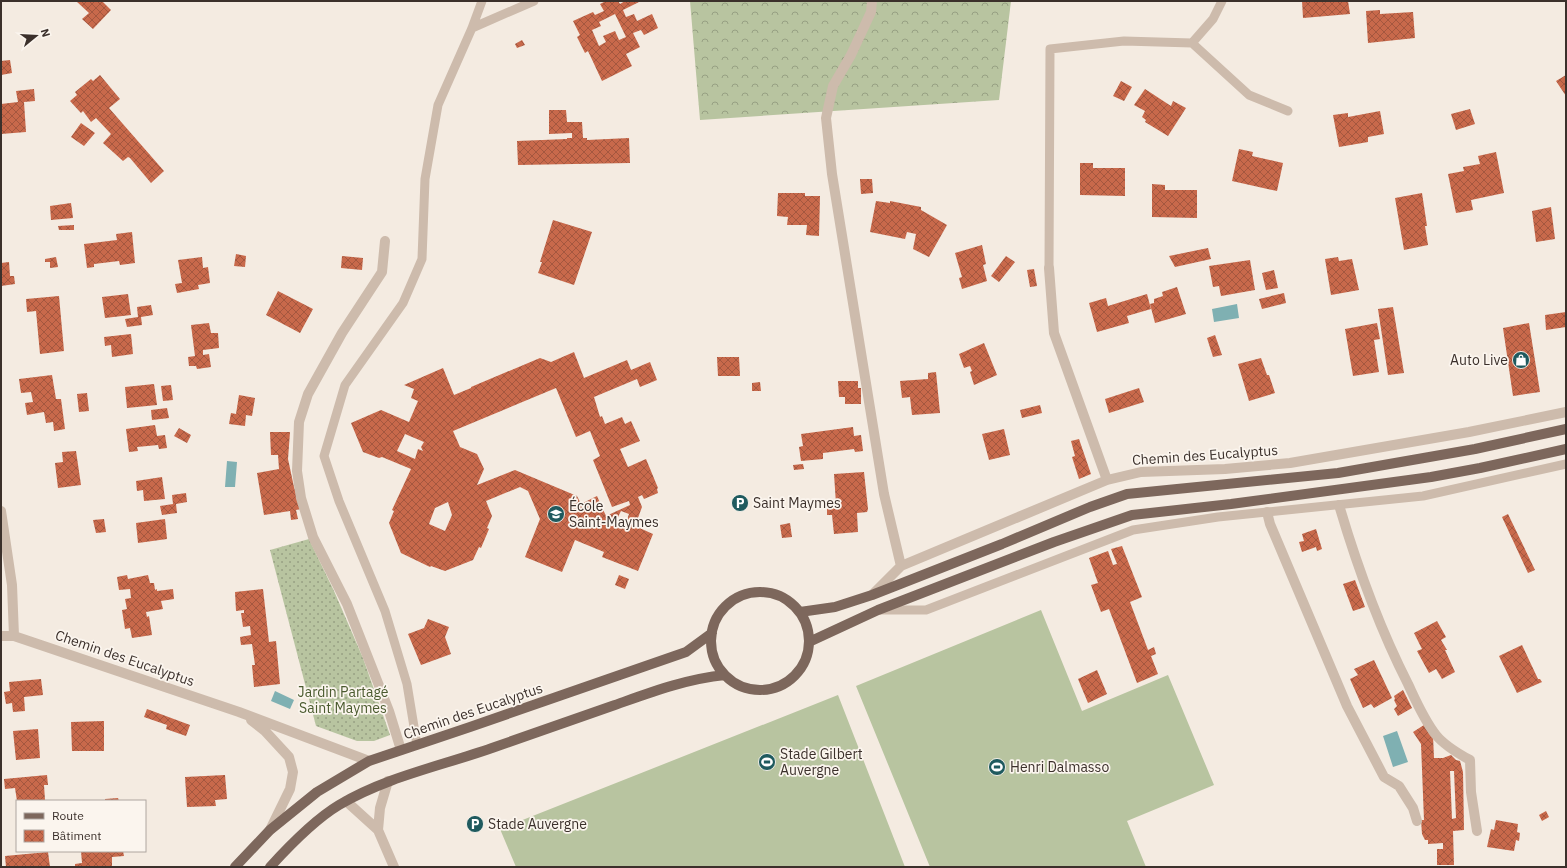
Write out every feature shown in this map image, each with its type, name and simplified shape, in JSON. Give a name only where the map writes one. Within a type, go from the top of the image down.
[{"type":"main road","name":"Chemin des Eucalyptus","points":[[800,612],[835,606],[872,595],[1002,544],[1090,506],[1127,494],[1338,473],[1475,449],[1566,429]]},
{"type":"main road","points":[[809,642],[878,610],[1054,542],[1132,515],[1231,504],[1431,477],[1566,449]]},
{"type":"main road","points":[[757,591],[773,593],[788,600],[800,612],[807,626],[809,642],[806,658],[798,672],[786,683],[770,689],[754,690],[738,685],[725,675],[716,663],[711,648],[712,633],[717,617],[727,604],[741,595],[757,591]]},
{"type":"main road","name":"Chemin des Eucalyptus","points":[[369,761],[686,652],[712,633]]},
{"type":"main road","points":[[270,867],[287,848],[330,811],[346,801],[388,781],[473,754],[663,688],[704,677],[725,675]]},
{"type":"main road","points":[[235,867],[270,830],[317,792],[369,761]]},
{"type":"street","points":[[872,1],[871,12],[851,55],[833,86],[826,118],[832,174],[884,494],[901,566]]},
{"type":"street","points":[[385,241],[382,272],[342,333],[308,394],[299,422],[297,471],[301,498],[313,537],[347,604],[389,711],[401,750]]},
{"type":"street","points":[[1049,268],[1054,333],[1107,480]]},
{"type":"street","name":"Chemin des Eucalyptus","points":[[872,595],[901,566],[1107,480],[1141,472],[1290,463],[1469,432],[1566,412]]},
{"type":"street","points":[[1339,505],[1366,589],[1392,654],[1415,699],[1436,735],[1459,754],[1470,760],[1471,792],[1477,832]]},
{"type":"street","points":[[1,511],[12,585],[14,636]]},
{"type":"street","points":[[1267,512],[1270,524],[1347,706],[1384,777],[1399,786],[1413,808],[1417,821]]},
{"type":"street","name":"Chemin des Eucalyptus","points":[[1,636],[14,636],[239,712],[369,761]]},
{"type":"street","name":"Chemin des Eucalyptus","points":[[239,712],[265,731],[289,757],[293,772],[290,789],[270,830]]},
{"type":"street","points":[[378,830],[380,808],[388,781]]},
{"type":"street","points":[[346,801],[378,830],[394,867]]},
{"type":"lane","points":[[416,745],[416,732],[407,684],[385,611],[339,501],[324,456],[345,385],[403,303],[422,259],[424,179],[438,105],[472,28],[482,1]]},
{"type":"lane","points":[[472,28],[534,1]]},
{"type":"lane","points":[[1192,43],[1212,19],[1222,1]]},
{"type":"lane","points":[[1049,268],[1050,49],[1124,41],[1192,43],[1249,95],[1288,112]]},
{"type":"lane","points":[[878,610],[926,610],[1133,530],[1218,517],[1423,496],[1566,464]]},
{"type":"green space","points":[[690,1],[1011,1],[999,100],[700,120]]},
{"type":"green space","name":"Jardin Partagé Saint Maymes","points":[[309,539],[334,591],[363,658],[390,735],[374,741],[357,741],[316,726],[270,550]]},
{"type":"green space","name":"Henri Dalmasso","points":[[1041,610],[1082,711],[1168,675],[1214,785],[1127,821],[1146,867],[930,867],[856,686]]},
{"type":"green space","name":"Stade Gilbert Auvergne","points":[[838,695],[905,867],[516,867],[500,829]]},
{"type":"water","points":[[1237,304],[1239,318],[1214,322],[1212,309]]},
{"type":"water","points":[[227,461],[237,462],[235,487],[225,487]]},
{"type":"water","points":[[275,691],[294,700],[290,709],[271,701]]},
{"type":"water","points":[[1397,731],[1408,762],[1393,767],[1383,736]]},
{"type":"building","points":[[76,1],[102,1],[111,10],[93,29],[82,19],[89,13]]},
{"type":"building","points":[[606,1],[618,1],[620,4],[625,1],[641,1],[623,10],[626,17],[634,14],[637,21],[652,14],[658,28],[644,35],[641,30],[633,33],[640,47],[626,54],[632,66],[602,81],[588,51],[585,53],[577,37],[580,35],[573,21],[593,12],[595,15],[604,11],[600,4]],"holes":[[[615,14],[626,37],[619,40],[615,31],[603,36],[606,42],[599,46],[592,30],[601,26],[599,22]]]},
{"type":"building","points":[[1302,1],[1348,1],[1350,14],[1303,18]]},
{"type":"building","points":[[1380,10],[1380,14],[1413,12],[1415,38],[1368,43],[1366,11]]},
{"type":"building","points":[[522,40],[525,45],[517,48],[515,44]]},
{"type":"building","points":[[10,60],[12,73],[1,75],[1,61]]},
{"type":"building","points":[[100,75],[120,99],[109,108],[164,171],[151,183],[130,158],[128,157],[123,161],[103,143],[111,134],[96,118],[91,122],[83,111],[81,113],[70,101],[77,95],[75,92],[91,79],[93,81]]},
{"type":"building","points":[[1566,75],[1566,96],[1556,81]]},
{"type":"building","points":[[1121,81],[1132,87],[1124,101],[1113,96]]},
{"type":"building","points":[[34,89],[35,101],[24,102],[26,132],[1,134],[1,104],[18,102],[16,91]]},
{"type":"building","points":[[1145,89],[1171,106],[1173,101],[1186,108],[1168,136],[1145,122],[1146,120],[1142,117],[1145,111],[1134,105]]},
{"type":"building","points":[[1470,109],[1475,124],[1456,130],[1451,114]]},
{"type":"building","points":[[549,110],[566,110],[567,122],[582,122],[583,138],[587,138],[587,140],[629,138],[630,163],[518,165],[517,141],[572,138],[572,133],[549,134]]},
{"type":"building","points":[[1380,111],[1384,134],[1368,137],[1368,142],[1339,147],[1333,115],[1348,113],[1348,117]]},
{"type":"building","points":[[81,123],[95,133],[84,146],[71,137]]},
{"type":"building","points":[[1239,149],[1253,152],[1252,156],[1283,163],[1277,191],[1232,181]]},
{"type":"building","points":[[1496,152],[1504,193],[1471,200],[1473,210],[1456,213],[1448,174],[1464,171],[1463,167],[1480,164],[1478,156]]},
{"type":"building","points":[[1080,163],[1093,163],[1093,168],[1125,168],[1125,196],[1080,195]]},
{"type":"building","points":[[860,179],[872,179],[873,193],[861,194]]},
{"type":"building","points":[[1152,184],[1165,185],[1165,190],[1197,190],[1197,218],[1152,217]]},
{"type":"building","points":[[778,193],[805,193],[805,196],[820,196],[819,236],[806,235],[807,225],[787,225],[788,217],[777,216]]},
{"type":"building","points":[[1422,193],[1428,245],[1404,250],[1395,198]]},
{"type":"building","points":[[876,201],[890,203],[890,201],[921,207],[921,210],[947,225],[929,257],[913,249],[916,234],[907,232],[905,239],[870,232]]},
{"type":"building","points":[[71,203],[73,218],[51,220],[50,206]]},
{"type":"building","points":[[1551,207],[1555,239],[1536,242],[1532,211]]},
{"type":"building","points":[[553,220],[592,232],[574,285],[538,273]]},
{"type":"building","points":[[74,225],[74,230],[59,230],[58,226]]},
{"type":"building","points":[[132,232],[135,263],[120,265],[119,261],[94,264],[94,267],[87,268],[84,244],[117,240],[116,234]]},
{"type":"building","points":[[982,245],[986,264],[983,265],[987,281],[962,289],[959,278],[962,277],[955,253]]},
{"type":"building","points":[[1208,248],[1211,259],[1175,267],[1169,256]]},
{"type":"building","points":[[236,254],[246,256],[245,267],[234,266]]},
{"type":"building","points":[[342,256],[363,258],[362,270],[341,268]]},
{"type":"building","points":[[1006,256],[1015,262],[999,282],[991,276]]},
{"type":"building","points":[[56,257],[58,267],[50,268],[50,262],[45,262],[45,259]]},
{"type":"building","points":[[202,257],[203,268],[208,267],[210,283],[198,285],[199,289],[177,293],[175,284],[182,283],[178,260]]},
{"type":"building","points":[[1338,257],[1339,261],[1352,259],[1359,290],[1331,295],[1325,259]]},
{"type":"building","points":[[1250,260],[1255,290],[1221,296],[1219,286],[1213,287],[1209,266]]},
{"type":"building","points":[[9,262],[10,276],[14,276],[15,284],[1,286],[1,263]]},
{"type":"building","points":[[1034,269],[1037,286],[1030,287],[1027,270]]},
{"type":"building","points":[[1274,270],[1278,288],[1266,290],[1262,273]]},
{"type":"building","points":[[1177,287],[1186,314],[1155,323],[1150,304],[1154,303],[1154,299],[1163,296],[1162,292]]},
{"type":"building","points":[[278,291],[313,309],[300,333],[266,315]]},
{"type":"building","points":[[1284,293],[1286,303],[1262,309],[1259,299]]},
{"type":"building","points":[[128,294],[131,315],[105,318],[102,297]]},
{"type":"building","points":[[1147,294],[1151,309],[1127,316],[1129,323],[1097,332],[1089,303],[1106,298],[1108,306]]},
{"type":"building","points":[[59,296],[64,351],[40,354],[36,311],[27,312],[26,299]]},
{"type":"building","points":[[151,305],[153,315],[141,317],[142,325],[127,327],[125,319],[138,317],[137,307]]},
{"type":"building","points":[[1393,307],[1404,373],[1388,375],[1378,309]]},
{"type":"building","points":[[1566,312],[1566,327],[1546,330],[1545,315]]},
{"type":"building","points":[[209,323],[211,333],[218,333],[219,348],[203,350],[203,355],[209,354],[211,367],[197,369],[196,366],[189,366],[188,357],[195,356],[191,325]]},
{"type":"building","points":[[1377,323],[1380,339],[1374,340],[1379,372],[1353,376],[1345,329]]},
{"type":"building","name":"Auto Live","points":[[1529,323],[1540,392],[1513,396],[1503,328]]},
{"type":"building","points":[[131,334],[133,354],[112,357],[111,345],[105,346],[104,337]]},
{"type":"building","points":[[1215,335],[1222,355],[1213,357],[1207,338]]},
{"type":"building","points":[[984,343],[997,375],[974,385],[970,372],[972,371],[970,366],[964,368],[959,354]]},
{"type":"building","points":[[574,352],[584,378],[627,360],[631,370],[650,362],[657,380],[640,387],[637,379],[594,397],[600,417],[602,416],[605,424],[622,417],[625,424],[631,421],[640,441],[620,449],[628,467],[646,459],[658,488],[658,493],[644,499],[642,495],[638,497],[642,507],[635,526],[653,534],[638,571],[602,557],[604,552],[575,540],[562,572],[525,557],[540,519],[528,491],[520,487],[486,501],[492,516],[487,528],[489,529],[481,548],[479,547],[473,560],[445,571],[431,566],[430,567],[401,553],[389,523],[394,511],[392,510],[411,469],[382,457],[379,458],[363,452],[351,423],[381,410],[409,422],[418,401],[411,398],[414,389],[404,385],[443,368],[454,395],[540,358],[551,362]],"holes":[[[556,388],[576,437],[590,431],[600,456],[593,460],[612,507],[629,501],[630,505],[606,516],[597,496],[581,504],[577,496],[515,470],[477,485],[484,469],[477,454],[460,447],[453,431]],[[405,434],[424,442],[421,447],[423,451],[418,449],[415,459],[397,451]],[[448,502],[452,515],[445,531],[429,524],[435,508]],[[621,511],[629,514],[626,523],[617,519]]]},
{"type":"building","points":[[717,357],[739,357],[740,376],[718,376]]},
{"type":"building","points":[[1261,358],[1275,393],[1249,401],[1238,364]]},
{"type":"building","points":[[936,372],[940,413],[912,415],[910,397],[902,398],[900,381],[928,379],[928,373]]},
{"type":"building","points":[[52,375],[56,399],[61,399],[65,429],[54,431],[53,422],[46,423],[44,412],[27,415],[25,403],[33,402],[31,392],[21,393],[19,379]]},
{"type":"building","points":[[838,381],[858,381],[858,388],[861,388],[861,404],[845,404],[845,397],[839,397]]},
{"type":"building","points":[[760,382],[761,391],[752,391],[752,383]]},
{"type":"building","points":[[154,384],[157,405],[127,408],[125,387]]},
{"type":"building","points":[[171,385],[173,400],[163,401],[161,386]]},
{"type":"building","points":[[1139,388],[1144,402],[1109,413],[1105,399]]},
{"type":"building","points":[[87,393],[89,411],[79,412],[77,394]]},
{"type":"building","points":[[239,395],[255,398],[252,416],[246,415],[245,426],[229,424],[231,413],[236,414]]},
{"type":"building","points":[[1040,405],[1042,413],[1022,418],[1020,410]]},
{"type":"building","points":[[167,408],[169,418],[152,420],[151,410]]},
{"type":"building","points":[[155,425],[157,436],[165,435],[167,448],[159,449],[158,445],[137,447],[138,451],[129,452],[126,429]]},
{"type":"building","points":[[853,427],[854,436],[861,435],[863,451],[855,452],[854,449],[823,453],[823,459],[801,461],[799,447],[803,446],[801,434]]},
{"type":"building","points":[[179,428],[191,435],[187,443],[174,436]]},
{"type":"building","points":[[1004,429],[1010,455],[989,460],[982,434]]},
{"type":"building","points":[[270,432],[290,432],[288,459],[294,487],[301,509],[296,510],[298,519],[291,520],[290,511],[264,515],[257,473],[279,469],[278,455],[271,455]]},
{"type":"building","points":[[1079,439],[1091,474],[1079,479],[1072,457],[1075,456],[1071,441]]},
{"type":"building","points":[[76,451],[81,485],[58,488],[55,463],[63,462],[62,452]]},
{"type":"building","points":[[803,464],[804,469],[794,470],[793,465]]},
{"type":"building","points":[[864,472],[868,509],[867,512],[857,513],[858,532],[834,534],[832,515],[827,515],[827,505],[836,504],[834,474]]},
{"type":"building","points":[[162,477],[165,499],[144,501],[143,490],[137,491],[136,481]]},
{"type":"building","points":[[186,493],[187,502],[176,504],[177,513],[162,515],[160,506],[173,504],[172,495]]},
{"type":"building","points":[[1508,514],[1535,570],[1528,573],[1502,517]]},
{"type":"building","points":[[104,519],[106,532],[96,533],[93,520]]},
{"type":"building","points":[[165,519],[167,539],[138,543],[136,523]]},
{"type":"building","points":[[790,523],[792,537],[782,538],[780,525]]},
{"type":"building","points":[[1316,529],[1322,549],[1317,551],[1316,547],[1302,552],[1299,542],[1304,541],[1302,534]]},
{"type":"building","points":[[1122,546],[1142,597],[1130,602],[1148,650],[1154,647],[1156,654],[1151,656],[1158,674],[1137,683],[1109,609],[1101,612],[1091,585],[1098,583],[1089,558],[1108,551],[1113,565],[1117,564],[1111,549]]},
{"type":"building","points":[[127,575],[128,579],[148,575],[150,583],[154,583],[155,590],[157,589],[157,591],[173,589],[174,599],[161,601],[163,609],[146,612],[147,617],[149,616],[152,635],[132,638],[130,628],[125,629],[122,610],[127,609],[125,599],[131,598],[130,589],[119,590],[117,577]]},
{"type":"building","points":[[619,575],[629,579],[625,589],[615,585]]},
{"type":"building","points":[[1355,580],[1365,607],[1353,611],[1343,584]]},
{"type":"building","points":[[263,589],[269,642],[276,641],[280,684],[254,687],[252,665],[255,665],[252,644],[241,645],[240,637],[251,635],[250,626],[243,627],[241,613],[244,613],[244,610],[236,611],[235,592]]},
{"type":"building","points":[[428,619],[449,627],[445,637],[451,654],[421,665],[408,634],[424,628]]},
{"type":"building","points":[[1437,621],[1446,637],[1441,640],[1447,650],[1445,650],[1455,672],[1442,679],[1436,669],[1429,673],[1417,651],[1422,649],[1414,633]]},
{"type":"building","points":[[1522,645],[1538,679],[1542,682],[1517,693],[1499,656]]},
{"type":"building","points":[[1374,660],[1392,698],[1374,708],[1371,704],[1363,708],[1350,679],[1358,675],[1354,669]]},
{"type":"building","points":[[1097,670],[1107,694],[1088,703],[1078,679]]},
{"type":"building","points":[[41,679],[43,695],[24,697],[25,711],[13,712],[12,703],[6,704],[4,692],[10,691],[9,682]]},
{"type":"building","points":[[1403,690],[1412,708],[1398,716],[1394,709],[1397,706],[1394,696]]},
{"type":"building","points":[[147,709],[190,725],[186,736],[166,729],[167,725],[144,717]]},
{"type":"building","points":[[104,721],[104,751],[72,751],[71,722]]},
{"type":"building","points":[[1424,725],[1433,736],[1434,758],[1443,758],[1451,755],[1456,760],[1460,761],[1463,772],[1464,830],[1453,831],[1454,865],[1437,865],[1437,849],[1443,849],[1443,843],[1428,844],[1428,840],[1425,840],[1422,834],[1421,820],[1424,820],[1421,744],[1413,732]],"holes":[[[1450,771],[1454,771],[1456,818],[1452,819]]]},
{"type":"building","points":[[38,729],[40,758],[16,760],[13,731]]},
{"type":"building","points":[[47,775],[48,785],[44,785],[45,800],[17,800],[15,788],[5,789],[4,779]]},
{"type":"building","points":[[225,775],[227,799],[215,800],[216,806],[187,807],[185,777]]},
{"type":"building","points":[[118,798],[119,800],[105,800]]},
{"type":"building","points":[[1546,811],[1549,817],[1542,821],[1539,815]]},
{"type":"building","points":[[1496,820],[1518,824],[1517,832],[1520,833],[1519,841],[1516,840],[1514,851],[1487,847],[1491,829],[1494,830]]},
{"type":"building","points":[[48,852],[50,867],[6,867],[5,856]]},
{"type":"building","points":[[81,852],[123,852],[124,856],[112,857],[112,867],[75,867],[75,864],[82,863]]},
{"type":"place","name":"Auto Live","points":[[1521,360]]},
{"type":"place","name":"Saint Maymes","points":[[740,503]]},
{"type":"place","name":"École Saint-Maymes","points":[[556,514]]},
{"type":"place","name":"Stade Gilbert Auvergne","points":[[767,762]]},
{"type":"place","name":"Henri Dalmasso","points":[[997,767]]},
{"type":"place","name":"Stade Auvergne","points":[[475,824]]}]
